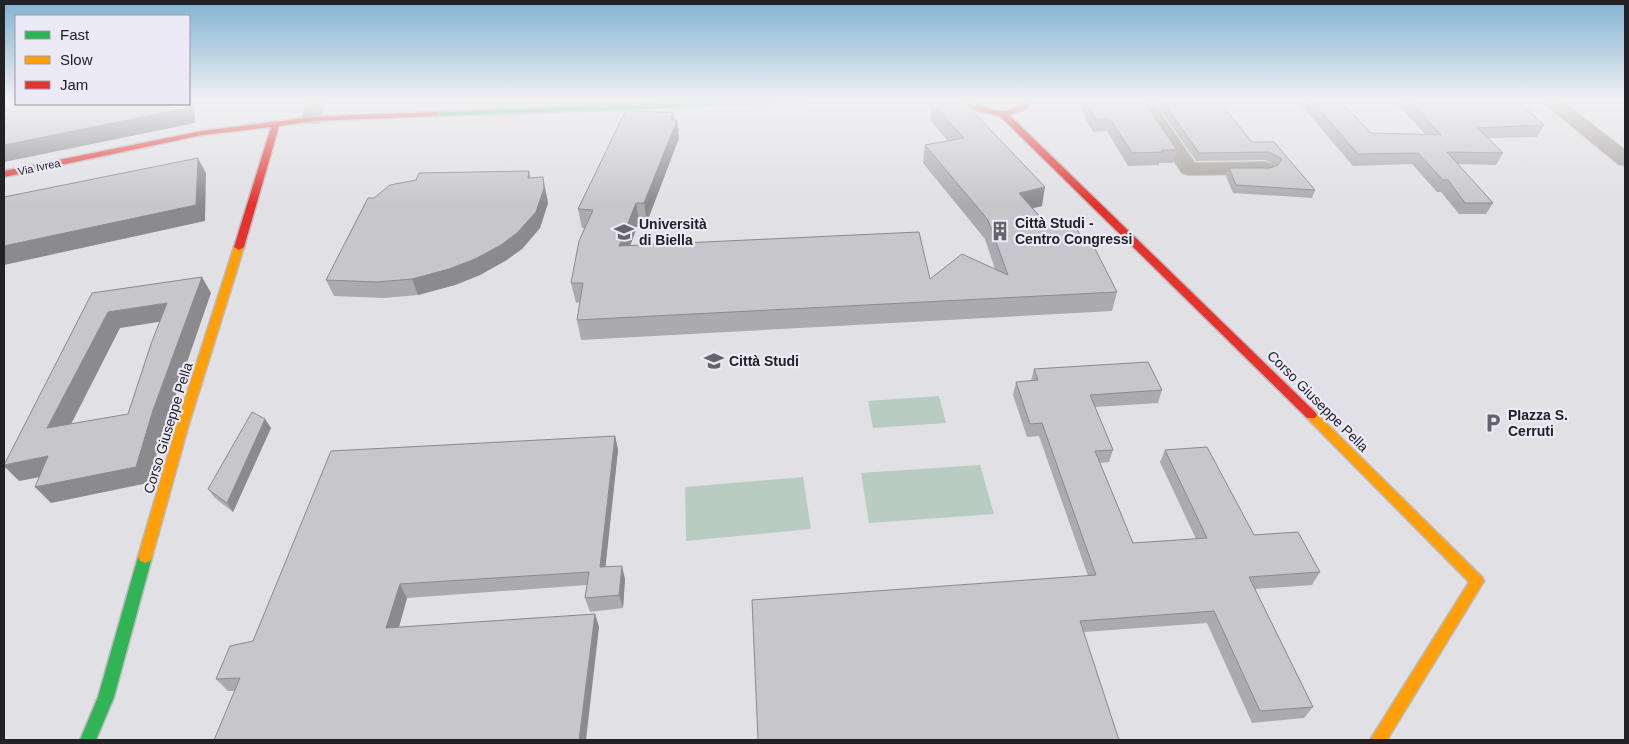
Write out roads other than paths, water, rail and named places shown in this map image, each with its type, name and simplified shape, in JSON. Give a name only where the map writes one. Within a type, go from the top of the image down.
[{"type":"street","name":"Via Ivrea","points":[[4,174],[194,135]]},
{"type":"street","name":"Corso Giuseppe Pella","points":[[88,740],[106,697],[182,427],[226,291],[273,135]]},
{"type":"street","name":"Corso Giuseppe Pella","points":[[1024,135],[1237,342],[1477,581],[1378,740]]},
{"type":"street","points":[[1166,135],[1189,169],[1266,168]]},
{"type":"street","points":[[1593,135],[1625,160]]},
{"type":"place","name":"Città Studi - Centro Congressi","points":[[1000,231]]},
{"type":"place","name":"Università di Biella","points":[[624,232]]},
{"type":"place","name":"Città Studi","points":[[714,361]]},
{"type":"place","name":"PIazza S. Cerruti","points":[[1493,423]]}]
